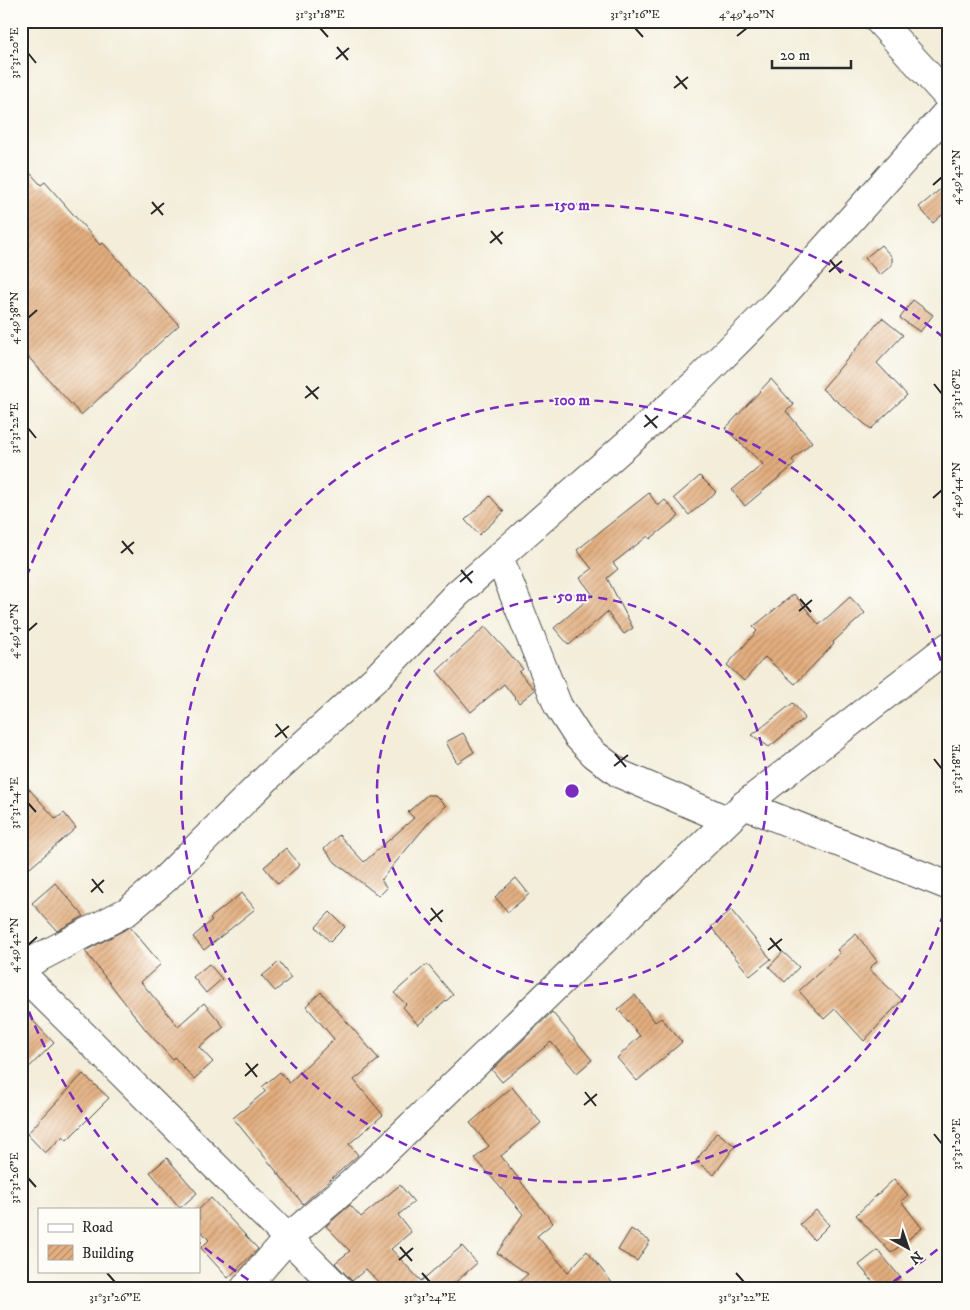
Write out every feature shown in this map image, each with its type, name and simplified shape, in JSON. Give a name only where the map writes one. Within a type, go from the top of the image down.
[{"type":"street","points":[[879,21],[949,98]]},
{"type":"street","points":[[21,967],[128,911],[164,880],[269,776],[376,678],[457,594],[696,383],[770,309],[949,110]]},
{"type":"street","points":[[499,557],[558,706],[578,737],[594,754],[620,774],[736,812],[810,833],[949,886]]},
{"type":"street","points":[[244,1289],[289,1237],[352,1183],[736,812],[949,646]]},
{"type":"street","points":[[21,973],[107,1060],[289,1237],[339,1289]]},
{"type":"building","points":[[21,163],[41,185],[45,182],[100,245],[103,243],[179,325],[81,415],[21,349]]},
{"type":"building","points":[[949,182],[949,209],[933,223],[919,207]]},
{"type":"building","points":[[881,245],[892,257],[892,265],[880,275],[865,258]]},
{"type":"building","points":[[913,300],[933,315],[920,332],[900,318]]},
{"type":"building","points":[[882,318],[903,335],[877,363],[907,395],[871,429],[822,389]]},
{"type":"building","points":[[771,379],[794,405],[786,411],[812,442],[792,460],[795,464],[745,506],[732,490],[763,464],[725,429]]},
{"type":"building","points":[[700,476],[716,492],[689,515],[674,498]]},
{"type":"building","points":[[649,493],[658,506],[665,500],[679,516],[650,539],[648,536],[613,563],[618,569],[607,578],[633,628],[624,634],[607,612],[569,645],[554,628],[593,595],[580,578],[592,569],[577,550]]},
{"type":"building","points":[[490,496],[504,512],[479,535],[465,520]]},
{"type":"building","points":[[794,594],[819,625],[850,597],[865,613],[833,642],[834,644],[795,684],[765,657],[744,681],[727,665],[757,631],[753,627]]},
{"type":"building","points":[[485,627],[523,669],[519,672],[535,690],[519,703],[504,684],[471,712],[437,671]]},
{"type":"building","points":[[793,703],[805,718],[769,747],[752,735]]},
{"type":"building","points":[[463,733],[474,752],[457,763],[446,742]]},
{"type":"building","points":[[21,780],[56,819],[64,813],[76,828],[30,868],[21,857]]},
{"type":"building","points":[[427,795],[435,795],[446,806],[430,821],[381,880],[387,888],[379,896],[336,863],[324,849],[339,835],[364,862],[414,818],[408,812]]},
{"type":"building","points":[[286,848],[300,865],[278,884],[264,867]]},
{"type":"building","points":[[516,878],[529,894],[508,912],[495,897]]},
{"type":"building","points":[[55,883],[84,916],[57,931],[32,903]]},
{"type":"building","points":[[242,893],[255,909],[204,950],[193,937],[212,920],[210,918]]},
{"type":"building","points":[[731,910],[771,959],[750,976],[711,927]]},
{"type":"building","points":[[330,912],[345,927],[330,942],[316,927]]},
{"type":"building","points":[[130,927],[161,964],[141,982],[178,1026],[204,1003],[224,1027],[199,1047],[213,1062],[194,1079],[174,1057],[172,1059],[145,1029],[85,951]]},
{"type":"building","points":[[856,934],[877,961],[869,969],[902,1000],[864,1041],[835,1009],[824,1019],[799,991],[840,953],[837,950]]},
{"type":"building","points":[[783,952],[799,967],[785,982],[769,967]]},
{"type":"building","points":[[279,962],[291,978],[275,991],[262,976]]},
{"type":"building","points":[[209,964],[222,979],[206,993],[193,977]]},
{"type":"building","points":[[427,964],[453,995],[418,1025],[403,1007],[406,1004],[394,993]]},
{"type":"building","points":[[321,992],[379,1059],[354,1080],[383,1115],[349,1144],[358,1155],[303,1204],[233,1118],[266,1091],[262,1087],[280,1072],[289,1083],[334,1039],[306,1006]]},
{"type":"building","points":[[635,995],[655,1022],[661,1018],[682,1042],[637,1081],[617,1058],[640,1036],[618,1009]]},
{"type":"building","points":[[21,1008],[54,1043],[21,1075]]},
{"type":"building","points":[[552,1012],[592,1060],[577,1073],[551,1042],[502,1082],[492,1070]]},
{"type":"building","points":[[83,1074],[109,1098],[67,1140],[63,1136],[45,1153],[27,1134]]},
{"type":"building","points":[[512,1087],[541,1123],[501,1156],[553,1223],[537,1236],[568,1272],[587,1251],[617,1289],[511,1289],[528,1274],[497,1253],[523,1214],[475,1158],[489,1146],[470,1123]]},
{"type":"building","points":[[717,1132],[735,1146],[714,1175],[696,1161]]},
{"type":"building","points":[[167,1158],[197,1193],[180,1208],[150,1172]]},
{"type":"building","points":[[894,1179],[908,1195],[901,1201],[922,1228],[891,1253],[856,1215]]},
{"type":"building","points":[[400,1185],[414,1202],[398,1215],[411,1232],[391,1249],[421,1281],[462,1246],[477,1263],[448,1289],[385,1289],[366,1269],[352,1281],[335,1263],[350,1251],[326,1226],[350,1205],[361,1217]]},
{"type":"building","points":[[211,1198],[258,1249],[228,1278],[201,1248],[209,1240],[200,1230],[200,1208]]},
{"type":"building","points":[[816,1210],[829,1225],[814,1240],[800,1224]]},
{"type":"building","points":[[631,1229],[650,1241],[637,1261],[618,1250]]},
{"type":"building","points":[[878,1250],[900,1277],[886,1289],[879,1289],[859,1265]]}]
